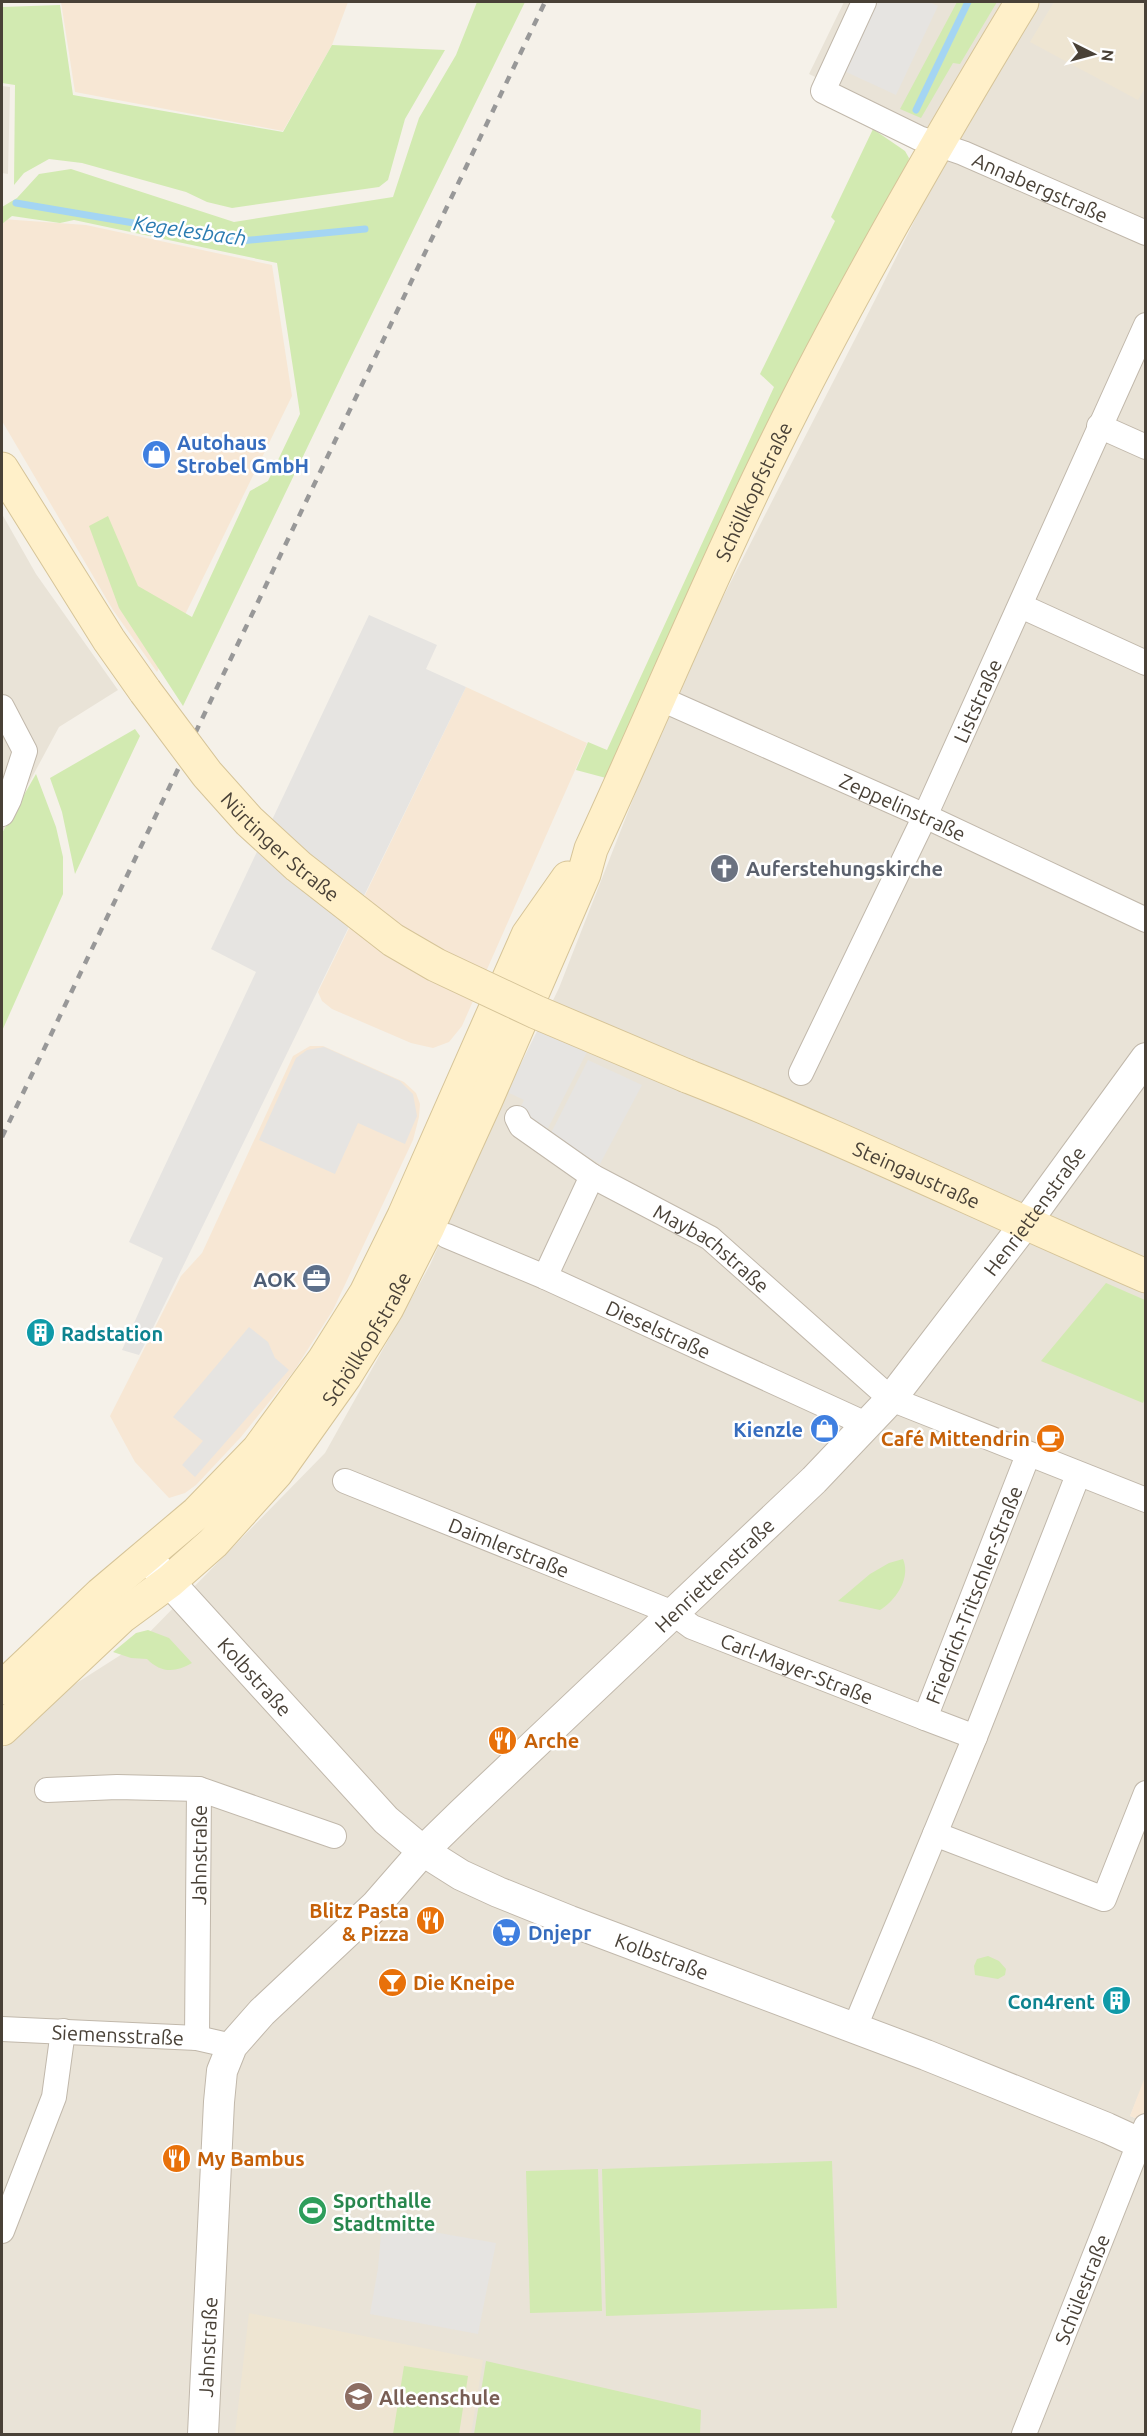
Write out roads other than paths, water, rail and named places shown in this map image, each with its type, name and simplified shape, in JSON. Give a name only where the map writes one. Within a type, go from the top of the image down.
[{"type":"main road","name":"Schöllkopfstraße","points":[[2,1729],[122,1617],[170,1581],[213,1543],[276,1473],[345,1376],[387,1308],[428,1227],[490,1091],[584,874],[591,849],[771,453],[862,276],[935,144],[1022,2]]},
{"type":"main road","name":"Nürtinger Straße","points":[[2,469],[109,640],[145,691],[207,774],[249,821],[298,866],[393,940],[436,965],[536,1012],[687,1076]]},
{"type":"main road","name":"Schöllkopfstraße","points":[[2,1688],[101,1594],[191,1519],[258,1450],[324,1360],[366,1293],[404,1216],[528,935],[555,895],[591,849]]},
{"type":"main road","name":"Steingaustraße","points":[[687,1076],[786,1115],[1025,1224],[1146,1276]]},
{"type":"street","points":[[864,2],[823,91],[935,144]]},
{"type":"street","name":"Annabergstraße","points":[[935,144],[963,153],[1146,233]]},
{"type":"street","name":"Liststraße","points":[[801,1073],[925,816],[1146,325]]},
{"type":"street","points":[[1099,426],[1146,447]]},
{"type":"street","points":[[1021,606],[1146,663]]},
{"type":"street","name":"Zeppelinstraße","points":[[659,698],[925,816],[1146,920]]},
{"type":"street","points":[[2,706],[25,751],[2,814]]},
{"type":"street","name":"Henriettenstraße","points":[[232,2046],[262,2012],[375,1906],[423,1851],[783,1509],[868,1425],[891,1399],[1025,1224],[1146,1058]]},
{"type":"street","name":"Maybachstraße","points":[[518,1118],[521,1126],[592,1176],[711,1238],[891,1399],[1146,1500]]},
{"type":"street","points":[[545,1278],[592,1176]]},
{"type":"street","name":"Dieselstraße","points":[[447,1236],[545,1278],[868,1425]]},
{"type":"street","name":"Friedrich-Tritschler-Straße","points":[[975,1737],[925,1718],[1028,1455]]},
{"type":"street","points":[[855,2027],[975,1737],[1078,1475]]},
{"type":"street","name":"Daimlerstraße","points":[[345,1481],[672,1613]]},
{"type":"street","name":"Kolbstraße","points":[[146,1557],[386,1820],[423,1851],[461,1875],[570,1922],[855,2027],[1086,2120],[1144,2138]]},
{"type":"street","name":"Carl-Mayer-Straße","points":[[672,1613],[692,1627],[925,1718]]},
{"type":"street","name":"Jahnstraße","points":[[47,1790],[117,1787],[199,1789],[196,2038]]},
{"type":"street","points":[[199,1789],[334,1836]]},
{"type":"street","points":[[935,1834],[1104,1899],[1146,1793]]},
{"type":"street","name":"Siemensstraße","points":[[2,2029],[196,2038],[232,2046]]},
{"type":"street","points":[[2,2230],[54,2097],[63,2031]]},
{"type":"street","name":"Jahnstraße","points":[[203,2434],[219,2102],[222,2071],[232,2046]]},
{"type":"street","name":"Schülestraße","points":[[1024,2434],[1144,2138]]},
{"type":"waterway","name":"Kegelesbach","points":[[916,110],[968,2]]},
{"type":"waterway","name":"Kegelesbach","points":[[16,203],[240,241],[365,229]]},
{"type":"railway","points":[[2,1137],[545,2]]},
{"type":"place","name":"Autohaus Strobel GmbH","points":[[156,454]]},
{"type":"place","name":"Auferstehungskirche","points":[[725,868]]},
{"type":"place","name":"AOK","points":[[317,1279]]},
{"type":"place","name":"Radstation","points":[[40,1333]]},
{"type":"place","name":"Kienzle","points":[[824,1429]]},
{"type":"place","name":"Café Mittendrin","points":[[1051,1438]]},
{"type":"place","name":"Arche","points":[[503,1740]]},
{"type":"place","name":"Blitz Pasta & Pizza","points":[[430,1921]]},
{"type":"place","name":"Dnjepr","points":[[507,1932]]},
{"type":"place","name":"Die Kneipe","points":[[392,1982]]},
{"type":"place","name":"Con4rent","points":[[1116,2001]]},
{"type":"place","name":"My Bambus","points":[[176,2158]]},
{"type":"place","name":"Sporthalle Stadtmitte","points":[[312,2211]]},
{"type":"place","name":"Alleenschule","points":[[358,2397]]}]
